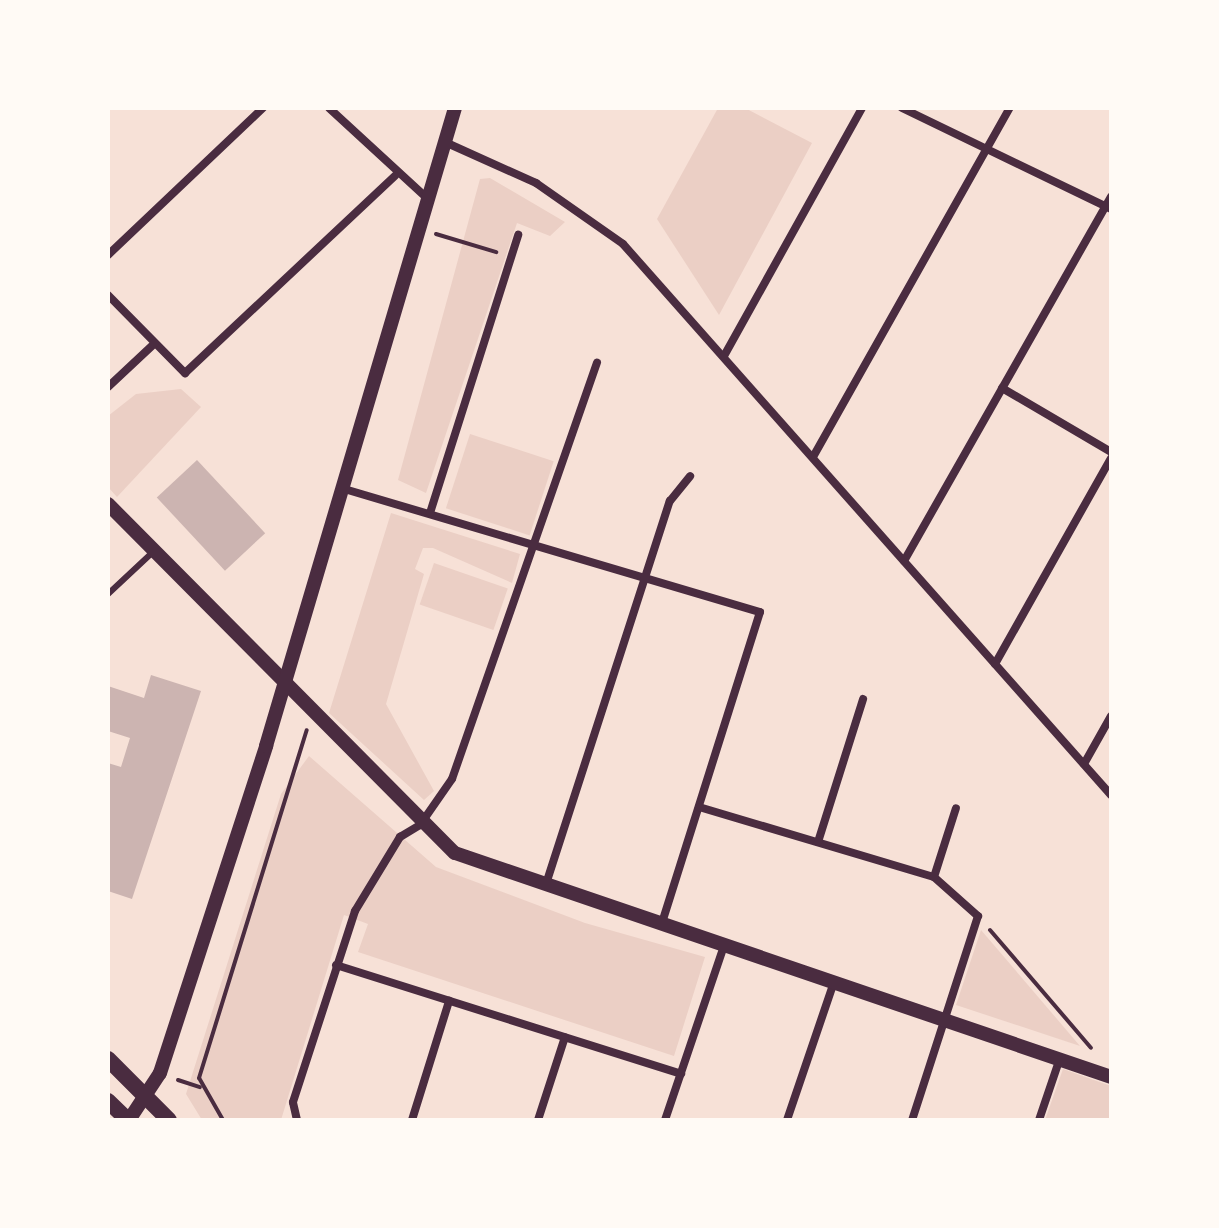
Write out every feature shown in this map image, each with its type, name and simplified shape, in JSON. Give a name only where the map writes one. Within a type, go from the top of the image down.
[{"type":"main road","points":[[108,1059],[169,1120]]},
{"type":"main road","points":[[108,1101],[128,1120]]},
{"type":"street","points":[[108,255],[263,108]]},
{"type":"street","points":[[329,108],[395,176],[431,201]]},
{"type":"street","points":[[128,1120],[148,1099],[160,1073],[284,683],[431,201],[455,108]]},
{"type":"street","points":[[724,356],[862,108]]},
{"type":"street","points":[[902,108],[985,151],[1108,208]]},
{"type":"street","points":[[813,457],[1010,108]]},
{"type":"street","points":[[447,143],[536,183],[603,227],[724,356],[1111,795]]},
{"type":"street","points":[[108,295],[185,373],[395,176]]},
{"type":"street","points":[[904,561],[1108,208],[1111,197]]},
{"type":"street","points":[[430,513],[518,235]]},
{"type":"street","points":[[108,387],[155,343]]},
{"type":"street","points":[[297,1120],[293,1102],[336,965],[362,896],[400,837],[420,825],[452,779],[531,544],[597,362]]},
{"type":"street","points":[[1002,388],[1111,452]]},
{"type":"street","points":[[995,664],[1111,458]]},
{"type":"street","points":[[545,888],[648,578],[670,501],[690,476]]},
{"type":"street","points":[[341,488],[760,612],[661,926]]},
{"type":"street","points":[[108,504],[420,825],[475,865],[946,1017],[1111,1077]]},
{"type":"street","points":[[818,842],[863,699]]},
{"type":"street","points":[[1084,764],[1111,716]]},
{"type":"street","points":[[699,807],[934,877],[978,916],[912,1120]]},
{"type":"street","points":[[934,877],[956,808]]},
{"type":"street","points":[[665,1120],[724,946]]},
{"type":"street","points":[[336,965],[681,1074]]},
{"type":"street","points":[[787,1120],[834,982]]},
{"type":"street","points":[[412,1120],[449,1001]]},
{"type":"street","points":[[538,1120],[565,1037]]},
{"type":"street","points":[[1039,1120],[1060,1057]]},
{"type":"lane","points":[[108,594],[154,551]]},
{"type":"path","points":[[422,230],[511,256]]},
{"type":"path","points":[[223,1120],[201,1088],[201,1067],[312,712]]},
{"type":"path","points":[[978,916],[1101,1060]]},
{"type":"path","points":[[160,1073],[201,1088]]},
{"type":"shaded area","points":[[718,108],[745,108],[812,143],[719,315],[657,219]]},
{"type":"shaded area","points":[[490,178],[565,222],[550,236],[517,223],[426,493],[398,480],[480,179]]},
{"type":"shaded area","points":[[181,389],[201,407],[117,497],[108,487],[108,416],[136,394]]},
{"type":"shaded area","points":[[470,434],[554,461],[530,535],[446,508]]},
{"type":"shaded area","points":[[391,513],[520,554],[512,583],[433,548],[423,548],[415,569],[424,574],[386,704],[434,791],[424,800],[329,713]]},
{"type":"shaded area","points":[[434,563],[508,588],[493,630],[420,605]]},
{"type":"shaded area","points":[[309,756],[436,867],[585,923],[705,957],[674,1056],[358,952],[368,924],[344,915],[281,1120],[202,1120],[186,1094],[281,794]]},
{"type":"shaded area","points":[[981,930],[1080,1046],[956,1005]]},
{"type":"shaded area","points":[[1063,1069],[1111,1086],[1111,1120],[1045,1120]]},
{"type":"building","points":[[197,460],[265,533],[225,571],[157,498]]},
{"type":"building","points":[[151,675],[201,691],[132,899],[108,891],[108,763],[121,767],[130,738],[108,731],[108,686],[144,698]]}]
